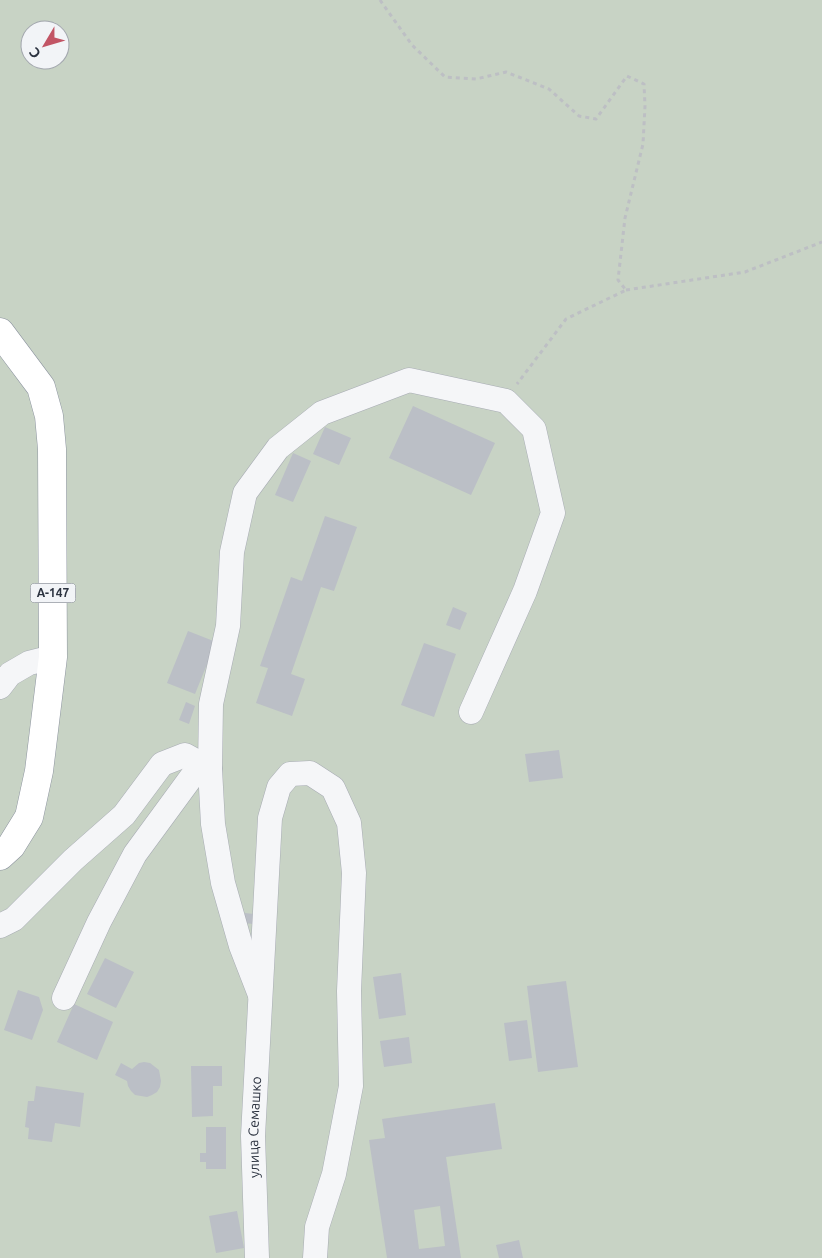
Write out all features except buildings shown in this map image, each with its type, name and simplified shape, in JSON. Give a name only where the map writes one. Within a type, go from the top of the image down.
[{"type":"highway","name":"А-147","points":[[0,332],[41,387],[49,416],[52,449],[54,657],[30,816],[11,846],[0,856]]},
{"type":"street","points":[[260,995],[241,946],[223,883],[206,766],[211,704],[228,626],[232,552],[245,493],[278,448],[322,413],[409,380],[506,401],[534,429],[553,513],[525,590],[471,712]]},
{"type":"street","points":[[0,687],[10,674],[29,663],[54,657]]},
{"type":"street","points":[[0,926],[14,919],[73,860],[124,815],[162,764],[186,755],[206,766]]},
{"type":"street","points":[[64,998],[99,922],[136,854],[206,766]]},
{"type":"street","name":"улица Семашко","points":[[257,1258],[252,1136],[270,818],[279,787],[290,774],[310,772],[334,788],[341,802],[349,823],[354,873],[349,990],[351,1086],[334,1174],[318,1227],[315,1258]]},
{"type":"path","points":[[380,0],[412,45],[445,77],[476,79],[506,72],[549,89],[579,116],[596,120],[627,76],[644,84],[643,144],[625,218],[618,280],[626,290]]},
{"type":"path","points":[[506,401],[519,380],[566,319],[626,290],[746,272],[822,242]]},
{"type":"green space","points":[[0,0],[822,0],[822,1258],[0,1258]]}]
